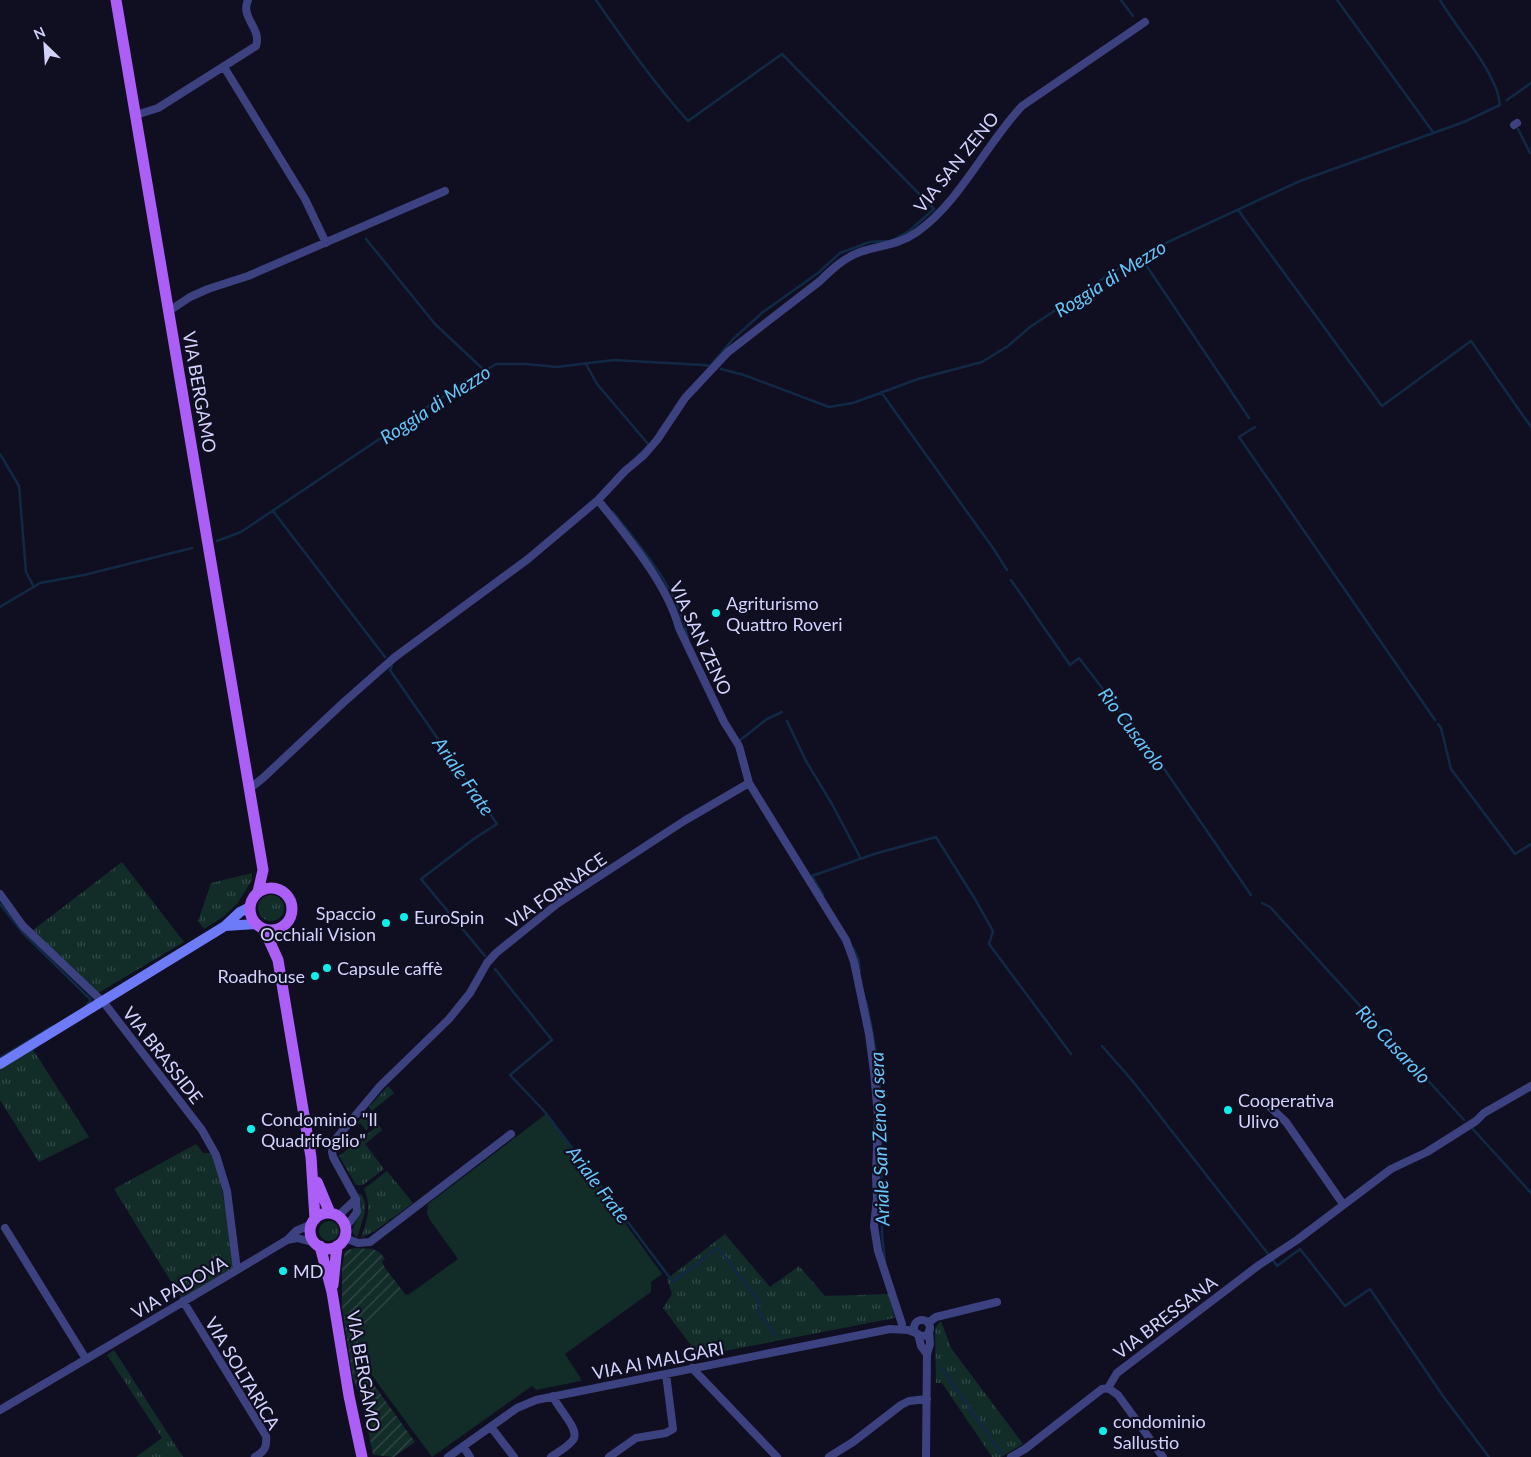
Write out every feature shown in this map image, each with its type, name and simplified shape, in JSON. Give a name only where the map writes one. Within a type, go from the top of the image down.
[{"type":"main road","name":"VIA BERGAMO","points":[[116,0],[263,870],[258,892],[251,901],[251,916],[260,926],[278,960]]},
{"type":"main road","name":"VIA BERGAMO","points":[[263,870],[276,889],[287,895],[292,906],[288,920],[278,928],[278,960],[312,1169],[314,1221],[311,1234],[318,1245],[332,1292],[362,1457]]},
{"type":"main road","points":[[258,892],[264,889],[276,889]]},
{"type":"main road","points":[[260,926],[278,928]]},
{"type":"main road","name":"VIA BERGAMO","points":[[312,1169],[322,1196],[334,1215],[343,1237],[332,1292]]},
{"type":"main road","points":[[314,1221],[324,1214],[334,1215]]},
{"type":"main road","points":[[318,1245],[332,1248],[343,1237]]},
{"type":"street","points":[[136,115],[158,108],[256,46],[257,35],[245,8],[248,0]]},
{"type":"street","name":"VIA SAN ZENO","points":[[902,1324],[878,1251],[874,1226],[878,1199],[876,1177],[878,1117],[870,1034],[854,962],[846,940],[749,783],[739,746],[724,722],[679,628],[675,612],[627,537],[598,500],[625,471],[644,455],[657,440],[685,398],[728,352],[820,281],[832,268],[844,260],[861,252],[901,242],[917,232],[937,215],[1022,106],[1145,22]]},
{"type":"street","points":[[224,67],[305,199],[326,243]]},
{"type":"street","points":[[169,312],[190,297],[208,289],[248,276],[446,191]]},
{"type":"street","points":[[249,789],[395,657],[528,558],[598,500]]},
{"type":"street","name":"VIA FORNACE","points":[[356,1199],[333,1157],[334,1141],[380,1086],[449,1019],[470,993],[487,963],[496,953],[556,904],[684,821],[749,783]]},
{"type":"street","name":"VIA BRASSIDE","points":[[0,894],[23,926],[92,990],[202,1130],[215,1153],[227,1191],[237,1270]]},
{"type":"street","points":[[0,1064],[225,926],[240,912],[250,907]]},
{"type":"street","points":[[225,926],[260,926]]},
{"type":"street","name":"VIA BRESSANA","points":[[1011,1457],[1102,1389],[1108,1388],[1117,1373],[1391,1168],[1427,1152],[1476,1121],[1484,1113],[1531,1086]]},
{"type":"street","points":[[1270,1107],[1286,1122],[1343,1204]]},
{"type":"street","points":[[356,1199],[357,1212],[343,1237],[358,1243],[370,1242],[511,1134]]},
{"type":"street","points":[[334,1215],[356,1199]]},
{"type":"street","name":"VIA PADOVA","points":[[0,1410],[287,1240],[296,1231],[314,1221]]},
{"type":"street","points":[[5,1228],[86,1359]]},
{"type":"street","points":[[287,1240],[297,1238],[318,1245]]},
{"type":"street","name":"VIA SOLTARICA","points":[[183,1301],[266,1436],[267,1445],[264,1452],[255,1457]]},
{"type":"street","points":[[890,1329],[908,1330],[923,1336],[936,1317],[997,1302]]},
{"type":"street","points":[[890,1329],[902,1324],[916,1323],[922,1320],[929,1327],[926,1457]]},
{"type":"street","points":[[916,1323],[914,1328],[921,1346],[927,1354]]},
{"type":"street","name":"VIA AI MALGARI","points":[[448,1457],[523,1404],[536,1400],[890,1329]]},
{"type":"street","points":[[692,1368],[777,1457]]},
{"type":"street","points":[[609,1457],[636,1438],[666,1433],[673,1429],[666,1374]]},
{"type":"street","points":[[1108,1388],[1118,1395],[1163,1457]]},
{"type":"street","points":[[551,1457],[574,1440],[576,1434],[557,1406],[553,1396]]},
{"type":"street","points":[[829,1457],[853,1442],[901,1405],[909,1401],[927,1399]]},
{"type":"street","points":[[492,1427],[514,1457]]},
{"type":"street","points":[[463,1446],[470,1457]]},
{"type":"green space","points":[[122,862],[184,942],[98,993],[33,930]]},
{"type":"green space","points":[[252,873],[252,880],[237,904],[223,917],[204,929],[198,921],[211,883]]},
{"type":"green space","points":[[271,895],[280,899],[284,908],[280,917],[271,921],[262,917],[258,908],[262,899]]},
{"type":"green space","points":[[32,1048],[89,1137],[39,1162],[0,1100],[0,1067]]},
{"type":"green space","points":[[388,1086],[394,1093],[372,1111],[369,1107]]},
{"type":"green space","points":[[368,1110],[376,1121],[366,1130],[360,1123],[355,1127],[355,1125]]},
{"type":"green space","points":[[546,1114],[662,1274],[651,1282],[651,1292],[565,1354],[581,1381],[536,1390],[532,1386],[432,1457],[362,1362],[356,1330],[405,1294],[408,1295],[458,1259],[430,1220],[427,1213],[428,1204]]},
{"type":"green space","points":[[379,1125],[382,1130],[365,1144],[384,1169],[363,1185],[356,1185],[339,1156]]},
{"type":"green space","points":[[347,1134],[353,1139],[337,1151],[340,1141]]},
{"type":"green space","points":[[196,1144],[203,1153],[215,1153],[237,1270],[183,1301],[114,1189]]},
{"type":"green space","points":[[387,1171],[413,1203],[375,1231],[361,1238],[367,1220],[368,1207],[364,1189]]},
{"type":"green space","points":[[358,1193],[362,1195],[365,1202],[365,1212],[357,1238],[352,1231],[362,1206]]},
{"type":"green space","points":[[329,1221],[336,1224],[339,1231],[336,1238],[329,1241],[322,1238],[319,1231],[322,1224]]},
{"type":"green space","points":[[725,1234],[770,1287],[799,1266],[825,1296],[889,1294],[895,1318],[699,1356],[663,1308],[672,1294],[667,1279]]},
{"type":"green space","points":[[355,1248],[372,1249],[378,1252],[385,1259],[382,1262],[385,1268],[405,1294],[356,1331],[364,1371],[415,1442],[394,1457],[373,1455],[362,1399],[353,1379],[342,1307],[342,1268],[345,1251]]},
{"type":"green space","points":[[941,1321],[951,1348],[1023,1444],[1001,1457],[992,1457],[942,1383],[936,1383],[935,1330]]},
{"type":"green space","points":[[114,1350],[183,1457],[136,1457],[162,1438],[107,1355]]},
{"type":"waterway","points":[[596,0],[629,47],[688,121],[782,54],[934,209],[909,231],[895,239]]},
{"type":"waterway","points":[[1121,0],[1133,16]]},
{"type":"waterway","points":[[1337,0],[1433,132]]},
{"type":"waterway","name":"Roggia di Mezzo","points":[[721,369],[744,375],[829,407],[853,403],[918,379],[982,362],[1008,346],[1030,327],[1113,272],[1166,243],[1300,181],[1464,122],[1500,105],[1496,88],[1490,75],[1440,0]]},
{"type":"waterway","name":"Roggia di Mezzo","points":[[1507,100],[1531,83]]},
{"type":"waterway","points":[[1518,129],[1530,153]]},
{"type":"waterway","points":[[1238,210],[1382,406],[1471,341],[1531,427]]},
{"type":"waterway","points":[[366,239],[435,324],[485,371]]},
{"type":"waterway","points":[[710,366],[733,339],[763,312],[818,273],[840,253],[870,242],[887,241]]},
{"type":"waterway","points":[[1140,256],[1249,418]]},
{"type":"waterway","name":"Roggia di Mezzo","points":[[217,541],[241,532],[427,407],[496,364],[557,367],[614,360],[710,366]]},
{"type":"waterway","points":[[586,364],[597,384],[649,445],[638,456]]},
{"type":"waterway","name":"Rio Cusarolo","points":[[881,392],[1007,570]]},
{"type":"waterway","points":[[1255,427],[1239,437],[1435,720]]},
{"type":"waterway","points":[[0,454],[19,486],[26,572],[34,587]]},
{"type":"waterway","name":"Ariale Frate","points":[[273,511],[385,657]]},
{"type":"waterway","points":[[613,512],[648,556],[668,587],[683,620],[688,639]]},
{"type":"waterway","name":"Roggia di Mezzo","points":[[0,607],[40,583],[84,575],[192,548]]},
{"type":"waterway","name":"Rio Cusarolo","points":[[1011,580],[1070,665],[1079,658],[1158,760],[1251,895]]},
{"type":"waterway","name":"Ariale Frate","points":[[392,666],[390,670],[497,824],[475,838],[421,879],[485,956]]},
{"type":"waterway","points":[[738,740],[767,719],[782,712]]},
{"type":"waterway","points":[[787,721],[806,761],[832,804],[861,859]]},
{"type":"waterway","points":[[1438,724],[1441,728],[1451,769],[1515,854],[1531,844]]},
{"type":"waterway","points":[[823,895],[812,876],[874,854],[936,837],[993,931],[989,944],[1071,1054]]},
{"type":"waterway","name":"Rio Cusarolo","points":[[1262,903],[1270,907],[1464,1120]]},
{"type":"waterway","points":[[0,904],[23,933],[91,1000],[85,1007]]},
{"type":"waterway","name":"Ariale San Zeno a sera","points":[[853,948],[858,958],[860,971]]},
{"type":"waterway","name":"Ariale Frate","points":[[495,969],[552,1040],[510,1075],[545,1112],[673,1282],[718,1248],[760,1302],[758,1305],[761,1315],[776,1336]]},
{"type":"waterway","name":"Ariale San Zeno a sera","points":[[866,1001],[876,1055],[881,1109]]},
{"type":"waterway","points":[[0,1058],[53,1026]]},
{"type":"waterway","points":[[1102,1046],[1131,1079],[1269,1255]]},
{"type":"waterway","name":"Rio Cusarolo","points":[[1471,1127],[1531,1193]]},
{"type":"waterway","name":"Ariale San Zeno a sera","points":[[881,1130],[882,1235],[885,1262]]},
{"type":"waterway","points":[[1273,1260],[1277,1266],[1300,1249],[1345,1306],[1370,1289],[1443,1396],[1489,1457]]},
{"type":"waterway","name":"Ariale San Zeno a sera","points":[[942,1368],[1002,1454]]},
{"type":"place","name":"Agriturismo Quattro Roveri","points":[[716,613]]},
{"type":"place","name":"EuroSpin","points":[[404,917]]},
{"type":"place","name":"Spaccio Occhiali Vision","points":[[386,923]]},
{"type":"place","name":"Capsule caffè","points":[[327,968]]},
{"type":"place","name":"Roadhouse","points":[[315,976]]},
{"type":"place","name":"Cooperativa Ulivo","points":[[1228,1110]]},
{"type":"place","name":"Condominio \"Il Quadrifoglio\"","points":[[251,1129]]},
{"type":"place","name":"MD","points":[[283,1271]]},
{"type":"place","name":"condominio Sallustio","points":[[1103,1431]]}]
